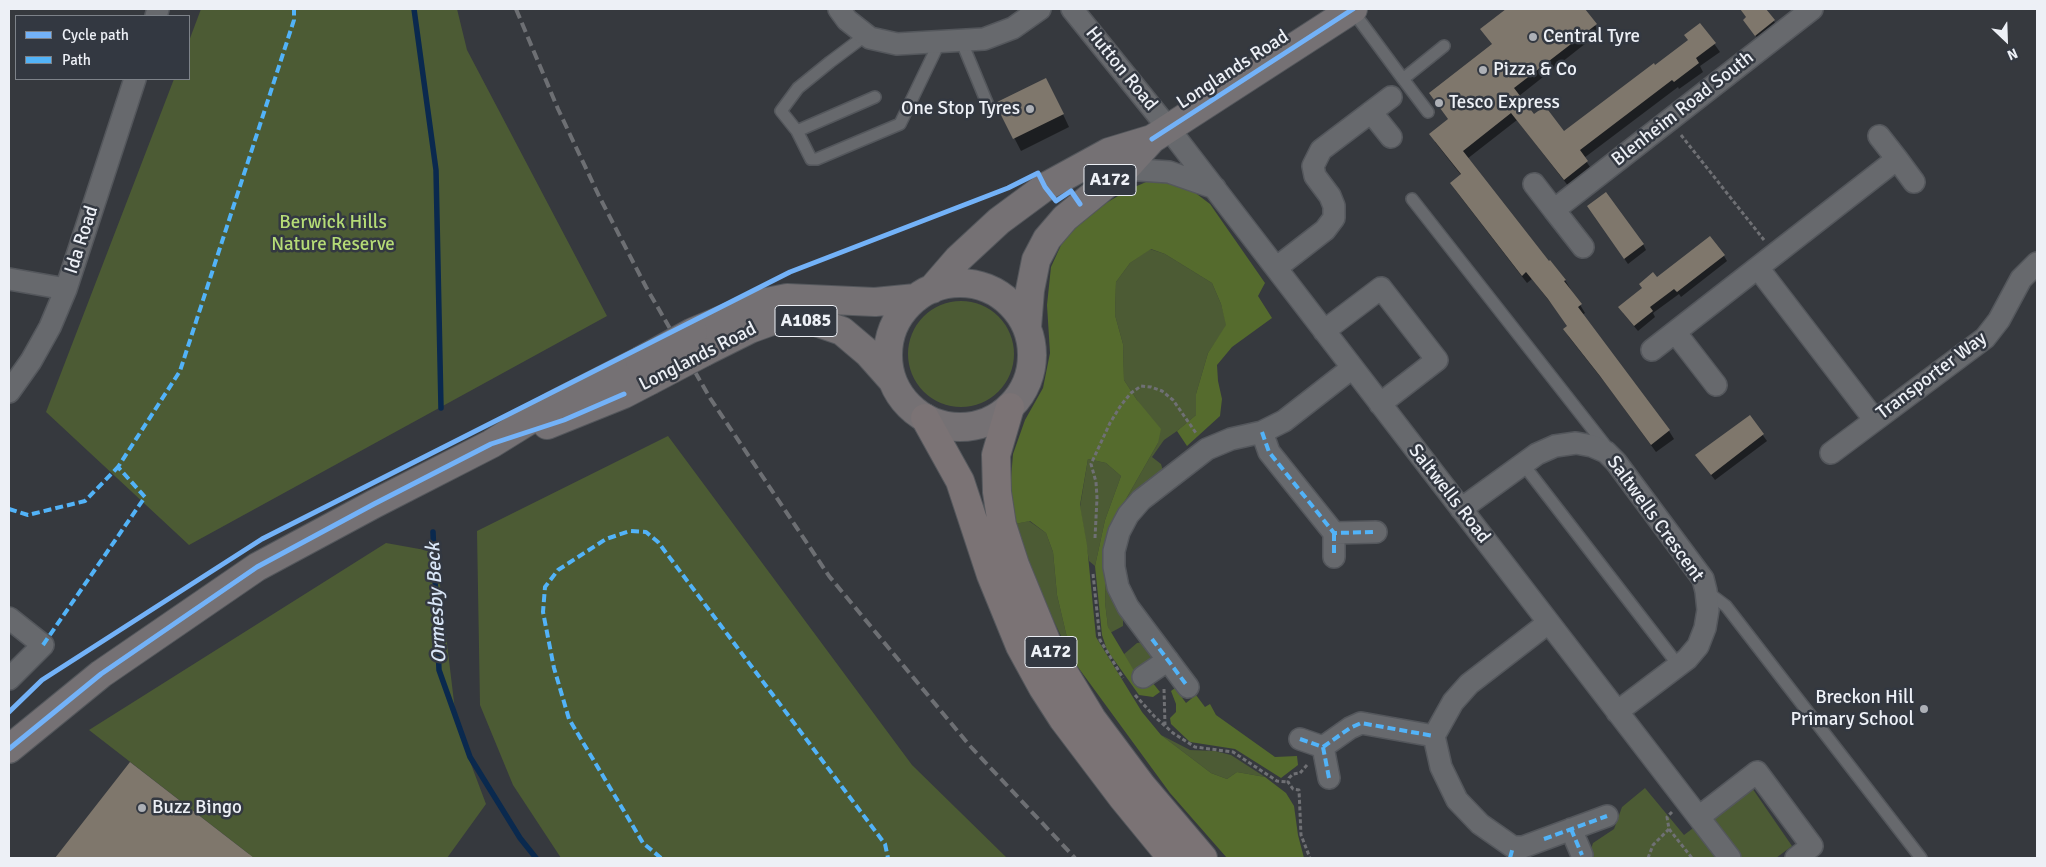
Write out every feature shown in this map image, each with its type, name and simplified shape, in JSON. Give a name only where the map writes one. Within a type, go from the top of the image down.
[{"type":"highway","name":"A172","points":[[1010,407],[996,455],[997,492],[1002,526],[1015,564],[1049,648],[1092,718],[1142,786],[1203,858]]},
{"type":"highway","name":"A172","points":[[925,418],[960,481],[990,575],[1020,646],[1043,688],[1063,719],[1122,797],[1172,858]]},
{"type":"main road","name":"Longlands Road","points":[[699,342],[750,329],[772,321],[813,321],[842,331],[868,353],[892,380],[905,402],[925,418],[947,426],[970,426],[992,420],[1010,407],[1024,390],[1031,370],[1032,348],[1027,327],[1030,290],[1036,260],[1047,239],[1065,218],[1080,204],[1126,169],[1161,134],[1353,9]]},
{"type":"main road","name":"Longlands Road","points":[[892,380],[888,358],[890,335],[900,314],[999,221],[1045,187],[1109,152],[1161,134]]},
{"type":"main road","name":"Longlands Road","points":[[9,749],[101,674],[257,567],[491,444],[564,420],[644,371],[699,342],[762,303],[787,298],[875,302],[924,293],[959,283],[987,288],[1011,304],[1027,327]]},
{"type":"street","points":[[839,9],[847,20],[870,38],[897,44],[984,39],[1013,28],[1040,9]]},
{"type":"street","name":"Hutton Road","points":[[1072,9],[1161,134]]},
{"type":"street","name":"Blenheim Road South","points":[[1554,210],[1812,9]]},
{"type":"street","name":"Ida Road","points":[[9,392],[32,362],[50,327],[66,289],[135,80]]},
{"type":"street","points":[[1276,268],[1326,230],[1334,218],[1334,206],[1330,196],[1315,176],[1313,166],[1321,150],[1391,97]]},
{"type":"street","points":[[1371,112],[1391,138]]},
{"type":"street","name":"Saltwells Road","points":[[1161,134],[1214,188],[1730,858]]},
{"type":"street","points":[[1880,136],[1914,182]]},
{"type":"street","points":[[1652,350],[1897,159]]},
{"type":"street","points":[[1126,169],[1169,172],[1214,188]]},
{"type":"street","points":[[1534,184],[1584,246]]},
{"type":"street","name":"Transporter Way","points":[[1832,453],[1874,419],[1985,338],[1999,320],[2021,279],[2037,263]]},
{"type":"street","points":[[1758,268],[1874,419]]},
{"type":"street","points":[[9,279],[66,289]]},
{"type":"street","points":[[1324,331],[1381,288],[1437,360],[1380,404]]},
{"type":"street","points":[[1675,332],[1716,385]]},
{"type":"street","points":[[1188,687],[1128,607],[1118,587],[1114,567],[1114,551],[1119,532],[1128,515],[1141,500],[1207,449],[1231,439],[1262,432],[1284,421],[1352,368]]},
{"type":"street","points":[[1262,432],[1269,452],[1334,533],[1334,556]]},
{"type":"street","name":"Saltwells Crescent","points":[[1461,509],[1537,454],[1555,446],[1576,443],[1592,446],[1606,452],[1616,462],[1702,579],[1706,591],[1708,610],[1705,628],[1698,646],[1679,666],[1617,712]]},
{"type":"street","points":[[1334,533],[1376,532]]},
{"type":"street","points":[[9,618],[44,645],[9,679]]},
{"type":"street","points":[[1548,623],[1468,684],[1453,702],[1434,736],[1441,767],[1457,800],[1512,853],[1523,847],[1607,816]]},
{"type":"street","points":[[1134,684],[1171,664]]},
{"type":"street","points":[[1323,747],[1350,728],[1361,723],[1434,736]]},
{"type":"street","points":[[1300,739],[1323,747]]},
{"type":"street","points":[[1323,747],[1329,778]]},
{"type":"street","points":[[1692,809],[1757,772],[1812,846],[1796,858]]},
{"type":"street","points":[[1571,829],[1582,856]]},
{"type":"lane","points":[[1353,9],[1428,112]]},
{"type":"lane","points":[[866,35],[792,94],[781,111],[797,131],[809,156],[813,160],[900,124],[940,41]]},
{"type":"lane","points":[[961,40],[990,110]]},
{"type":"lane","points":[[1403,78],[1444,46]]},
{"type":"lane","points":[[797,131],[875,97]]},
{"type":"lane","points":[[1412,199],[1605,445],[1606,452]]},
{"type":"lane","points":[[1523,464],[1679,666]]},
{"type":"lane","points":[[1706,591],[1726,606],[1921,858]]},
{"type":"path","points":[[1679,133],[1769,247]]},
{"type":"path","points":[[1095,540],[1097,498],[1096,482],[1091,464],[1110,423],[1121,405],[1132,393],[1141,386],[1162,391],[1173,400],[1207,449]]},
{"type":"path","points":[[1092,566],[1100,640],[1134,684],[1155,717],[1173,733],[1195,747],[1233,752],[1277,781],[1288,782],[1293,789],[1299,790],[1302,835],[1310,858]]},
{"type":"path","points":[[1165,726],[1163,691],[1171,664]]},
{"type":"path","points":[[1288,782],[1289,778],[1293,774],[1300,773],[1323,747]]},
{"type":"path","points":[[1692,809],[1667,817],[1668,829],[1692,858]]},
{"type":"path","points":[[1648,858],[1653,845],[1668,829]]},
{"type":"green space","name":"Berwick Hills Nature Reserve","points":[[201,9],[457,9],[467,50],[607,316],[189,545],[46,412],[174,80],[190,80],[190,38]]},
{"type":"green space","points":[[1153,179],[1181,182],[1210,204],[1265,283],[1258,296],[1272,318],[1232,347],[1217,365],[1222,399],[1220,416],[1187,446],[1177,431],[1196,415],[1196,394],[1208,353],[1226,325],[1221,304],[1212,283],[1165,254],[1151,249],[1130,263],[1116,282],[1115,315],[1123,344],[1124,380],[1137,400],[1161,429],[1158,443],[1118,513],[1107,556],[1105,602],[1108,627],[1136,674],[1152,682],[1160,692],[1153,697],[1139,695],[1107,650],[1102,635],[1095,566],[1105,520],[1121,476],[1106,463],[1088,459],[1080,505],[1087,545],[1096,637],[1142,712],[1161,735],[1211,773],[1227,779],[1237,772],[1265,777],[1286,793],[1294,806],[1298,835],[1304,858],[1227,858],[1170,793],[1072,659],[1057,595],[1053,552],[1046,533],[1030,521],[1015,524],[1010,490],[1013,454],[1025,420],[1043,388],[1050,353],[1047,305],[1051,267],[1062,243],[1077,220],[1130,189]]},
{"type":"green space","points":[[1150,249],[1165,254],[1212,283],[1227,325],[1208,353],[1196,394],[1196,415],[1164,440],[1152,457],[1161,464],[1164,474],[1118,513],[1158,443],[1137,400],[1124,380],[1123,344],[1115,315],[1116,282],[1130,263]]},
{"type":"green space","points":[[961,301],[981,305],[999,316],[1010,334],[1014,354],[1010,374],[999,392],[981,403],[961,407],[941,403],[923,392],[912,374],[908,354],[912,334],[923,316],[941,305]]},
{"type":"green space","points":[[668,436],[912,765],[1007,858],[561,858],[513,785],[480,705],[477,531]]},
{"type":"green space","points":[[1088,459],[1106,463],[1121,476],[1105,520],[1095,566],[1089,561],[1080,507]]},
{"type":"green space","points":[[1029,521],[1046,533],[1053,552],[1057,595],[1072,659],[1039,590],[1015,524]]},
{"type":"green space","points":[[386,543],[436,552],[457,727],[486,804],[447,858],[246,858],[249,854],[89,730]]},
{"type":"green space","points":[[1106,583],[1123,618],[1123,626],[1110,633],[1105,602]]},
{"type":"green space","points":[[1144,642],[1148,647],[1151,657],[1148,665],[1136,674],[1123,655],[1137,643]]},
{"type":"green space","points":[[1175,688],[1186,703],[1196,695],[1205,707],[1210,704],[1216,715],[1275,757],[1297,756],[1298,765],[1281,778],[1235,749],[1190,742],[1171,724],[1170,718],[1176,712],[1176,704],[1171,691]]},
{"type":"green space","points":[[1161,735],[1190,750],[1215,751],[1231,755],[1265,777],[1237,772],[1227,779],[1211,773]]},
{"type":"green space","points":[[1750,785],[1792,846],[1776,858],[1588,858],[1593,843],[1614,829],[1622,807],[1645,788],[1684,835]]},
{"type":"building","points":[[1506,9],[1585,9],[1597,24],[1514,88],[1534,114],[1545,106],[1564,131],[1654,63],[1655,65],[1688,40],[1684,35],[1700,23],[1716,43],[1696,58],[1699,63],[1674,82],[1672,80],[1580,150],[1588,161],[1564,180],[1511,113],[1463,151],[1566,280],[1564,281],[1582,304],[1578,307],[1670,430],[1651,445],[1563,329],[1567,326],[1548,299],[1526,272],[1522,276],[1450,183],[1461,174],[1429,134],[1448,119],[1429,93],[1492,44],[1480,29]]},
{"type":"building","points":[[1740,9],[1766,9],[1775,20],[1755,36],[1743,20],[1746,17]]},
{"type":"building","name":"One Stop Tyres","points":[[1046,78],[1064,114],[1013,139],[995,103]]},
{"type":"building","points":[[1606,192],[1644,244],[1624,259],[1587,206]]},
{"type":"building","points":[[1710,236],[1725,255],[1677,292],[1674,289],[1650,307],[1653,311],[1634,326],[1618,307],[1642,288],[1639,284],[1653,272],[1657,277]]},
{"type":"building","points":[[1750,415],[1764,434],[1711,475],[1695,455]]},
{"type":"building","name":"Buzz Bingo","points":[[130,762],[254,858],[55,858]]},
{"type":"waterway","points":[[414,9],[436,170],[441,408]]},
{"type":"waterway","name":"Ormesby Beck","points":[[433,532],[439,670],[470,757],[520,838],[536,858]]},
{"type":"railway","points":[[516,9],[558,109],[599,196],[646,287],[710,398],[829,576],[970,746],[1075,858]]},
{"type":"marked path","points":[[43,645],[145,497],[118,467],[180,371],[294,20],[294,9]]},
{"type":"marked path","points":[[1262,432],[1269,452],[1334,533],[1376,532]]},
{"type":"marked path","points":[[9,509],[28,515],[85,501],[118,467]]},
{"type":"marked path","points":[[661,858],[643,843],[569,719],[554,668],[543,612],[545,587],[558,570],[606,539],[630,531],[646,532],[658,542],[885,844],[888,858]]},
{"type":"marked path","points":[[1334,533],[1334,557]]},
{"type":"marked path","points":[[1152,639],[1188,687]]},
{"type":"marked path","points":[[1323,747],[1350,728],[1361,723],[1434,736]]},
{"type":"marked path","points":[[1300,739],[1323,747],[1329,778]]},
{"type":"marked path","points":[[1544,839],[1607,816]]},
{"type":"marked path","points":[[1571,829],[1582,855]]},
{"type":"marked path","points":[[1510,858],[1513,847]]},
{"type":"cycle path","points":[[1152,139],[1353,9]]},
{"type":"cycle path","points":[[9,712],[42,680],[262,539],[790,272],[1008,188],[1038,173],[1045,187],[1056,201],[1071,191],[1080,204]]},
{"type":"cycle path","points":[[9,749],[101,674],[257,567],[491,444],[564,420],[624,394]]},
{"type":"place","name":"Central Tyre","points":[[1533,37]]},
{"type":"place","name":"Pizza & Co","points":[[1483,70]]},
{"type":"place","name":"Tesco Express","points":[[1439,103]]},
{"type":"place","name":"One Stop Tyres","points":[[1030,109]]},
{"type":"place","name":"Breckon Hill Primary School","points":[[1924,709]]},
{"type":"place","name":"Buzz Bingo","points":[[142,808]]}]
